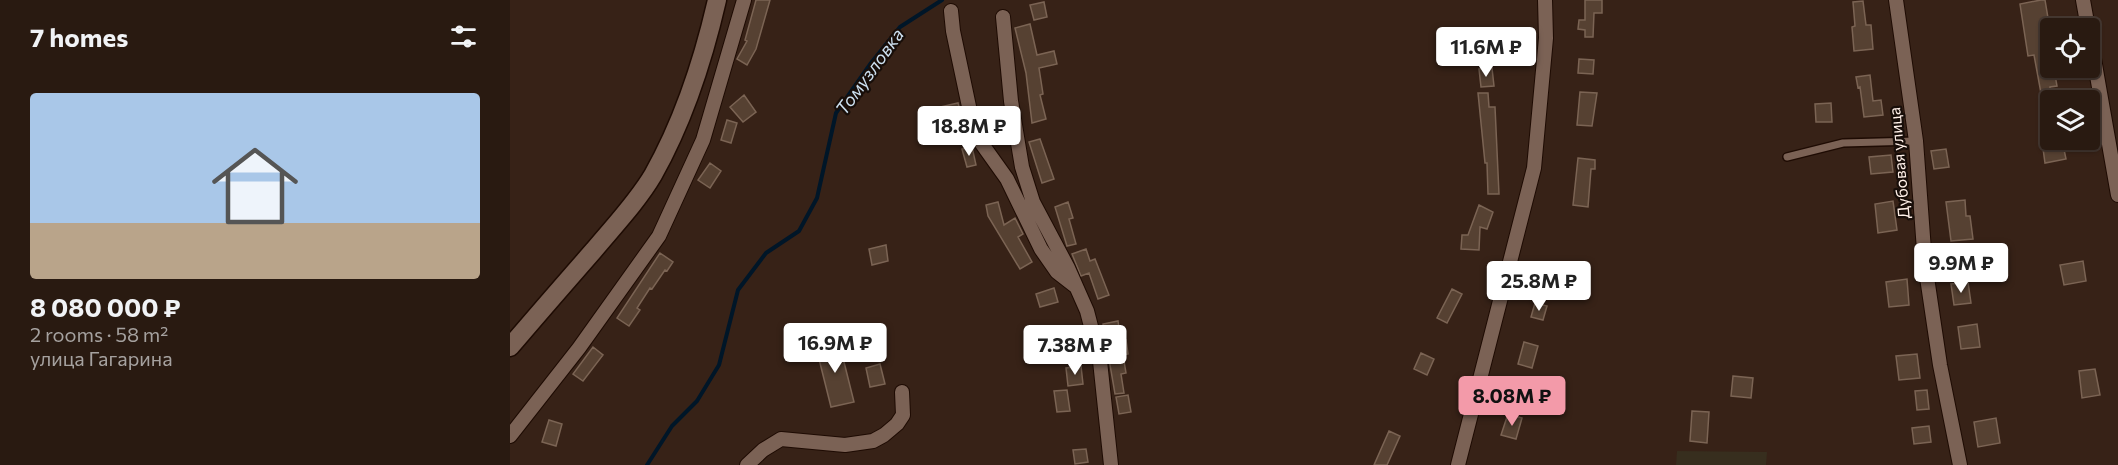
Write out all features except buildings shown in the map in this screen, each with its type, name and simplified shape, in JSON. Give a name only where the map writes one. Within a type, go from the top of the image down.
[{"type":"main road","points":[[510,347],[615,225],[652,176],[672,139],[693,88],[717,0]]},
{"type":"street","points":[[510,436],[579,348],[659,236],[702,140],[744,0]]},
{"type":"street","points":[[1458,465],[1534,168],[1546,38],[1545,0]]},
{"type":"street","name":"Дубовая улица","points":[[1896,0],[1916,141],[1925,264],[1960,465]]},
{"type":"street","points":[[2083,0],[2086,18]]},
{"type":"street","points":[[951,10],[953,31],[971,116],[982,144],[1007,179],[1041,249],[1057,272],[1077,288]]},
{"type":"street","points":[[1003,17],[1011,101],[1022,167],[1033,202],[1087,311],[1100,362],[1111,465]]},
{"type":"street","points":[[2097,78],[2118,195]]},
{"type":"street","points":[[747,465],[763,450],[781,439],[845,445],[873,441],[897,424],[903,415],[902,392]]},
{"type":"lane","points":[[1787,157],[1843,143],[1916,141]]},
{"type":"shaded area","points":[[1677,451],[1767,452],[1766,465],[1676,465]]},
{"type":"waterway","name":"Томузловка","points":[[647,465],[672,426],[697,401],[719,365],[738,290],[766,253],[799,231],[817,198],[836,113],[900,27],[942,0]]}]
